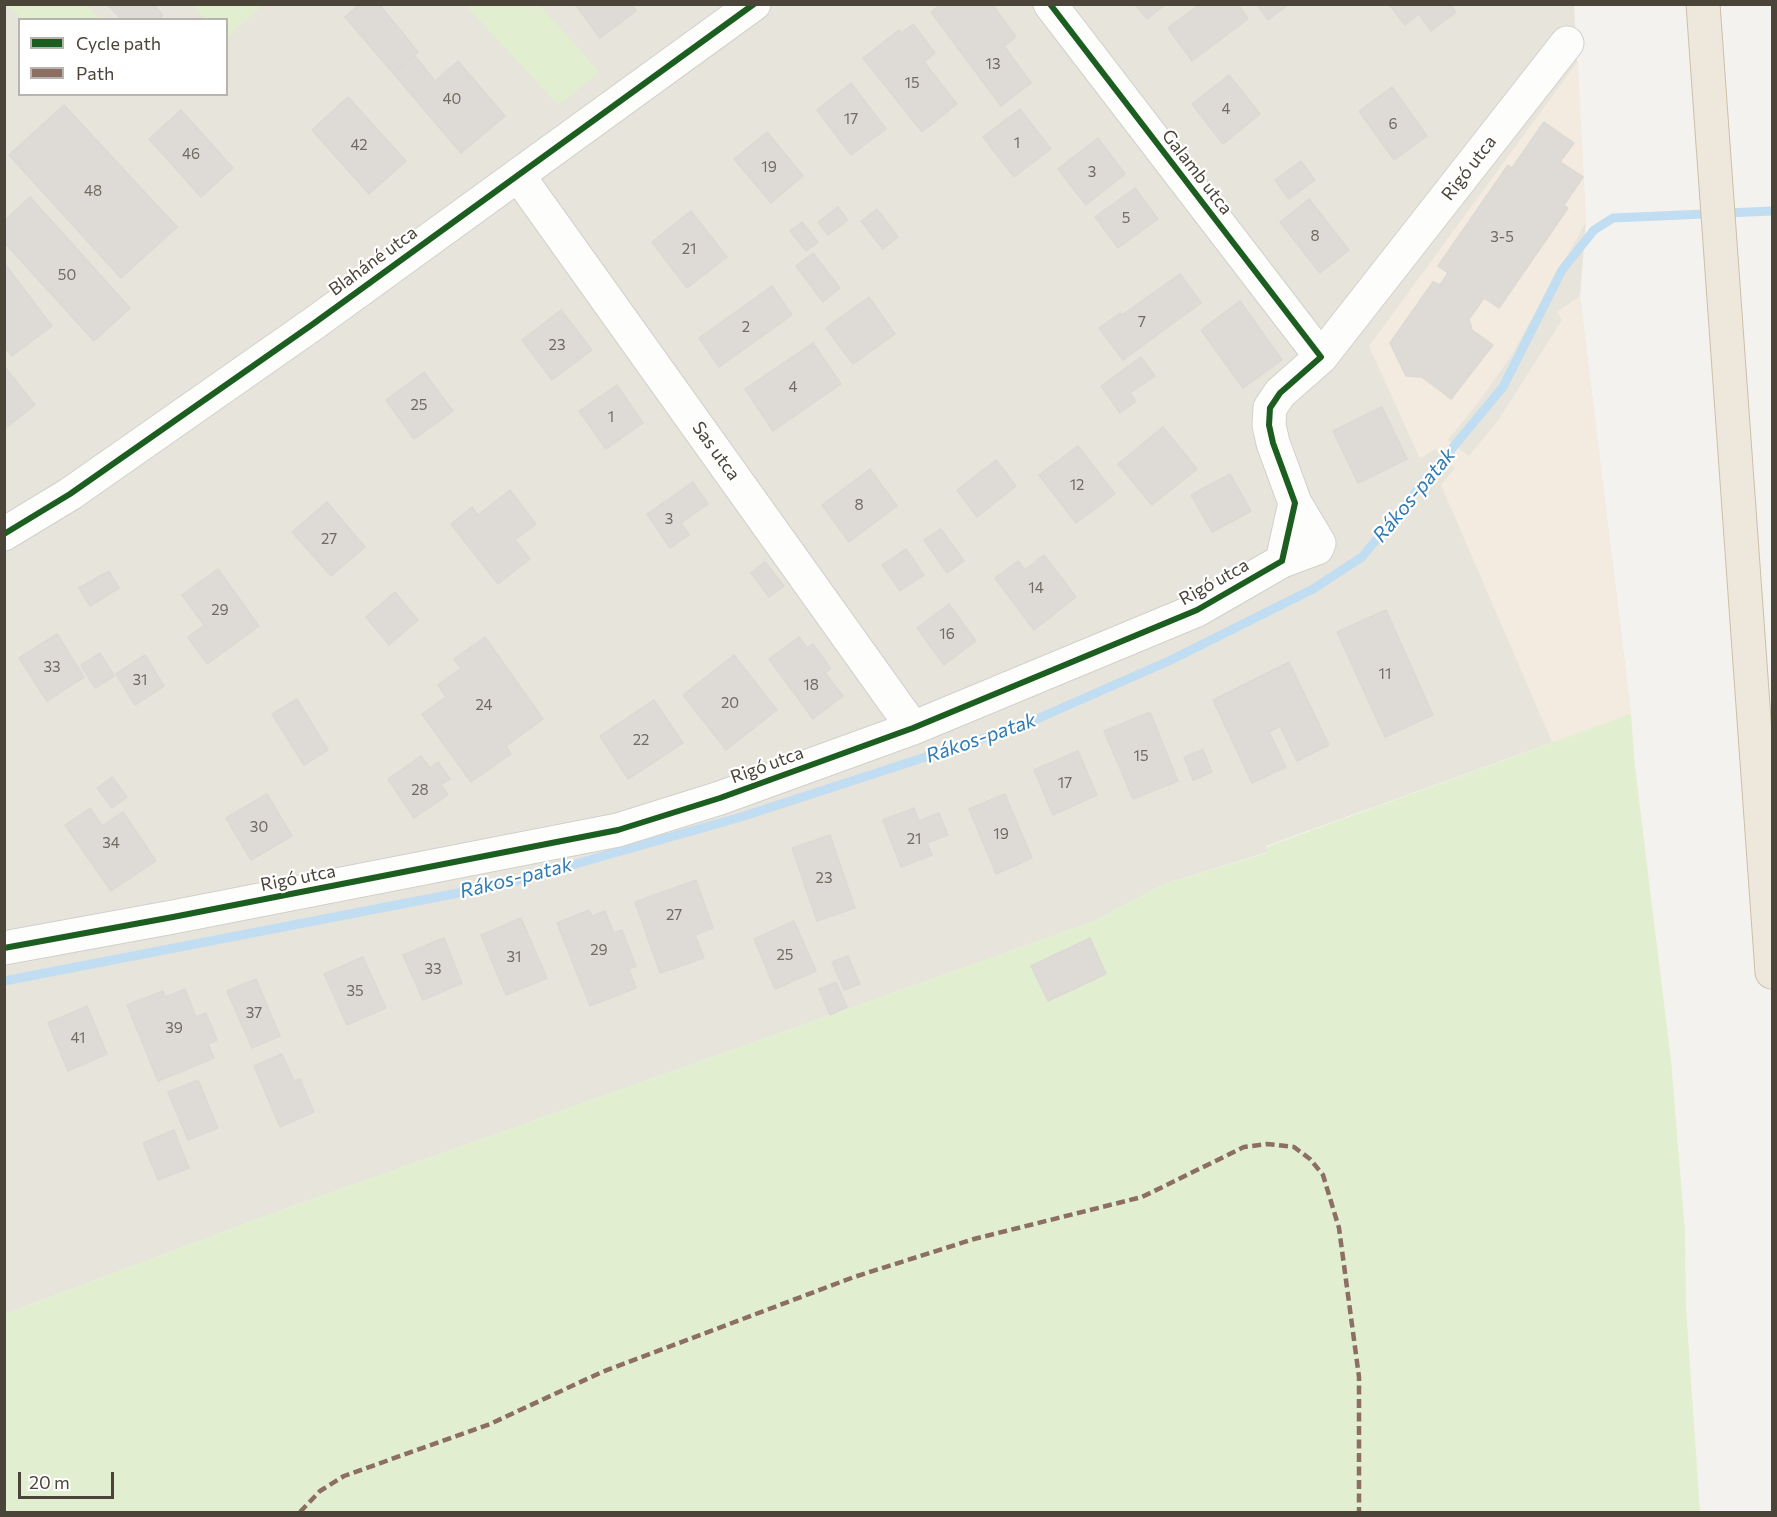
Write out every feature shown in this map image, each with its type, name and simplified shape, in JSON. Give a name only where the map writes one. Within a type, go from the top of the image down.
[{"type":"highway","points":[[1704,4],[1773,972]]},
{"type":"street","name":"Blaháné utca","points":[[4,534],[70,494],[293,337],[754,4]]},
{"type":"street","name":"Galamb utca","points":[[1050,4],[1321,357]]},
{"type":"street","name":"Rigó utca","points":[[4,948],[173,918],[618,830],[720,798],[913,728],[1197,610],[1282,561],[1294,503],[1273,443],[1269,425],[1270,408],[1280,393],[1321,357],[1567,43]]},
{"type":"street","name":"Sas utca","points":[[518,175],[913,728]]},
{"type":"shaded area","points":[[5,5],[1574,5],[1586,222],[1580,296],[1631,714],[1266,846],[1268,852],[1164,884],[1095,921],[268,1215],[5,1314]]},
{"type":"shaded area","points":[[1578,61],[1586,222],[1511,356],[1478,403],[1448,440],[1469,456],[1499,419],[1562,320],[1557,312],[1580,296],[1631,714],[1552,742],[1441,485],[1455,468],[1435,449],[1420,459],[1369,346]]},
{"type":"green space","points":[[7,5],[87,5],[99,18],[21,18]]},
{"type":"green space","points":[[192,5],[263,5],[228,36],[228,18],[204,18]]},
{"type":"green space","points":[[465,5],[539,5],[600,72],[558,105]]},
{"type":"green space","points":[[1631,714],[1635,767],[1671,1060],[1685,1232],[1686,1308],[1700,1512],[5,1512],[5,1314],[268,1215],[1095,921],[1164,884],[1267,853],[1266,847]]},
{"type":"building","points":[[107,4],[153,4],[163,15],[160,18],[120,18]]},
{"type":"building","points":[[360,4],[379,4],[418,52],[393,73],[345,17]]},
{"type":"building","points":[[575,4],[631,4],[636,11],[600,38]]},
{"type":"building","points":[[941,4],[992,4],[1016,37],[1004,46],[1031,83],[1001,106],[931,12]]},
{"type":"building","points":[[1135,4],[1166,4],[1147,19]]},
{"type":"building","points":[[1200,4],[1238,4],[1248,19],[1192,61],[1168,28]]},
{"type":"building","points":[[1257,4],[1289,4],[1268,20]]},
{"type":"building","points":[[1389,4],[1450,4],[1456,12],[1431,31],[1419,14],[1405,25]]},
{"type":"building","points":[[913,24],[935,53],[924,62],[957,104],[922,132],[863,58],[899,30],[902,33]]},
{"type":"building","points":[[414,55],[435,81],[458,61],[505,116],[461,153],[393,73]]},
{"type":"building","points":[[1229,75],[1260,114],[1223,144],[1192,104]]},
{"type":"building","points":[[851,83],[886,129],[851,155],[817,110]]},
{"type":"building","points":[[1392,87],[1427,136],[1394,160],[1359,111]]},
{"type":"building","points":[[348,97],[406,161],[369,194],[312,130]]},
{"type":"building","points":[[64,105],[177,227],[121,278],[9,155]]},
{"type":"building","points":[[1020,109],[1051,149],[1014,177],[983,137]]},
{"type":"building","points":[[181,110],[233,168],[201,197],[149,139]]},
{"type":"building","points":[[1544,122],[1574,143],[1560,162],[1583,177],[1564,205],[1568,208],[1499,308],[1484,298],[1469,319],[1472,330],[1493,345],[1451,399],[1422,377],[1406,376],[1390,343],[1433,282],[1440,285],[1448,273],[1438,266],[1508,165],[1512,168]]},
{"type":"building","points":[[767,132],[803,176],[771,203],[734,159]]},
{"type":"building","points":[[1098,138],[1125,174],[1086,205],[1058,169]]},
{"type":"building","points":[[1301,161],[1315,180],[1289,199],[1275,180]]},
{"type":"building","points":[[1135,188],[1158,219],[1118,248],[1095,217]]},
{"type":"building","points":[[30,197],[130,308],[94,341],[4,242],[4,221]]},
{"type":"building","points":[[1309,199],[1349,250],[1320,273],[1280,222]]},
{"type":"building","points":[[838,207],[848,220],[828,235],[818,222]]},
{"type":"building","points":[[877,209],[898,237],[883,249],[861,221]]},
{"type":"building","points":[[691,211],[727,257],[687,288],[652,242]]},
{"type":"building","points":[[802,222],[818,242],[806,251],[790,231]]},
{"type":"building","points":[[813,253],[840,288],[823,302],[796,266]]},
{"type":"building","points":[[4,263],[52,326],[12,356],[4,346]]},
{"type":"building","points":[[1180,274],[1201,303],[1123,360],[1099,328],[1120,313],[1122,315]]},
{"type":"building","points":[[772,286],[792,315],[719,367],[699,338]]},
{"type":"building","points":[[869,297],[895,334],[853,364],[826,328]]},
{"type":"building","points":[[1240,301],[1282,360],[1243,388],[1201,330]]},
{"type":"building","points":[[561,310],[592,350],[552,380],[522,340]]},
{"type":"building","points":[[813,343],[841,384],[773,431],[745,389]]},
{"type":"building","points":[[1141,357],[1155,376],[1130,393],[1136,401],[1120,413],[1101,386]]},
{"type":"building","points":[[4,366],[35,405],[4,429]]},
{"type":"building","points":[[424,372],[453,411],[414,439],[386,400]]},
{"type":"building","points":[[617,385],[643,423],[606,449],[579,411]]},
{"type":"building","points":[[1382,407],[1407,459],[1358,483],[1333,431]]},
{"type":"building","points":[[1163,427],[1197,469],[1152,505],[1118,464]]},
{"type":"building","points":[[1078,446],[1115,494],[1076,523],[1039,475]]},
{"type":"building","points":[[996,460],[1016,486],[977,517],[957,490]]},
{"type":"building","points":[[870,469],[897,506],[849,542],[822,505]]},
{"type":"building","points":[[1230,474],[1251,511],[1212,532],[1191,495]]},
{"type":"building","points":[[693,482],[708,504],[681,523],[689,535],[670,548],[647,514]]},
{"type":"building","points":[[510,490],[536,524],[515,540],[530,559],[498,584],[451,524],[472,507],[478,515]]},
{"type":"building","points":[[327,502],[365,547],[331,576],[292,532]]},
{"type":"building","points":[[941,529],[964,561],[947,573],[924,540]]},
{"type":"building","points":[[906,549],[924,575],[900,591],[882,565]]},
{"type":"building","points":[[1044,555],[1076,597],[1034,630],[995,578],[1018,561],[1025,570]]},
{"type":"building","points":[[765,562],[784,586],[769,597],[751,573]]},
{"type":"building","points":[[218,569],[259,626],[207,664],[188,637],[204,625],[182,595]]},
{"type":"building","points":[[109,571],[119,588],[90,606],[79,588]]},
{"type":"building","points":[[395,592],[418,620],[389,645],[366,617]]},
{"type":"building","points":[[949,604],[976,641],[944,665],[917,628]]},
{"type":"building","points":[[1386,610],[1433,715],[1385,737],[1337,632]]},
{"type":"building","points":[[57,634],[84,677],[47,701],[19,658]]},
{"type":"building","points":[[485,637],[543,719],[506,746],[511,754],[471,782],[422,714],[446,697],[438,685],[461,668],[454,659]]},
{"type":"building","points":[[799,637],[807,648],[813,644],[831,669],[825,673],[843,696],[813,719],[769,659]]},
{"type":"building","points":[[100,653],[114,676],[95,688],[81,665]]},
{"type":"building","points":[[145,655],[164,686],[135,705],[116,674]]},
{"type":"building","points":[[734,655],[777,710],[726,750],[683,695]]},
{"type":"building","points":[[1289,662],[1329,745],[1297,761],[1280,726],[1269,732],[1286,767],[1252,783],[1213,700]]},
{"type":"building","points":[[297,699],[328,750],[304,765],[272,714]]},
{"type":"building","points":[[654,700],[683,743],[628,779],[600,736]]},
{"type":"building","points":[[1150,712],[1178,781],[1133,799],[1104,731]]},
{"type":"building","points":[[1203,750],[1212,772],[1193,780],[1184,757]]},
{"type":"building","points":[[1078,751],[1097,795],[1053,815],[1034,770]]},
{"type":"building","points":[[421,756],[430,768],[438,762],[450,779],[441,785],[448,795],[414,818],[388,779]]},
{"type":"building","points":[[112,777],[127,797],[112,808],[97,788]]},
{"type":"building","points":[[267,794],[292,836],[251,860],[226,818]]},
{"type":"building","points":[[1005,794],[1032,858],[996,874],[969,809]]},
{"type":"building","points":[[90,808],[102,826],[123,812],[156,861],[111,891],[65,825]]},
{"type":"building","points":[[914,808],[919,821],[939,813],[948,835],[927,843],[932,855],[901,867],[883,820]]},
{"type":"building","points":[[830,835],[855,908],[817,921],[792,848]]},
{"type":"building","points":[[696,880],[713,928],[695,935],[704,958],[660,973],[635,902]]},
{"type":"building","points":[[589,910],[592,916],[605,911],[614,933],[622,930],[636,966],[629,969],[636,988],[590,1006],[557,923]]},
{"type":"building","points":[[521,918],[547,978],[506,995],[481,935]]},
{"type":"building","points":[[794,921],[816,971],[775,989],[754,939]]},
{"type":"building","points":[[444,938],[462,983],[423,1000],[403,955]]},
{"type":"building","points":[[1090,938],[1106,974],[1048,1001],[1031,966]]},
{"type":"building","points":[[848,956],[860,984],[844,990],[832,962]]},
{"type":"building","points":[[363,957],[386,1008],[347,1025],[324,974]]},
{"type":"building","points":[[256,979],[280,1036],[252,1048],[227,991]]},
{"type":"building","points":[[836,982],[847,1007],[830,1015],[819,989]]},
{"type":"building","points":[[185,989],[196,1017],[206,1013],[217,1040],[208,1044],[214,1058],[158,1081],[127,1005],[163,991],[165,997]]},
{"type":"building","points":[[87,1006],[107,1054],[68,1071],[48,1023]]},
{"type":"building","points":[[282,1054],[294,1081],[300,1079],[314,1112],[280,1127],[254,1066]]},
{"type":"building","points":[[198,1080],[218,1128],[188,1140],[168,1092]]},
{"type":"building","points":[[174,1130],[189,1168],[158,1180],[143,1143]]},
{"type":"waterway","name":"Rákos-patak","points":[[4,981],[505,884],[741,817],[1021,726],[1171,660],[1313,589],[1362,557],[1503,387],[1562,270],[1594,230],[1613,218],[1772,211]]},
{"type":"marked path","points":[[300,1512],[320,1491],[344,1476],[490,1424],[602,1372],[854,1277],[974,1239],[1142,1197],[1244,1147],[1267,1144],[1294,1147],[1310,1159],[1323,1175],[1339,1228],[1359,1377],[1359,1512]]},
{"type":"cycle path","points":[[4,534],[70,494],[313,324],[754,4]]},
{"type":"cycle path","points":[[4,948],[618,830],[720,798],[913,728],[1197,610],[1282,561],[1295,503],[1273,443],[1269,425],[1270,408],[1280,393],[1321,357],[1050,4]]}]
